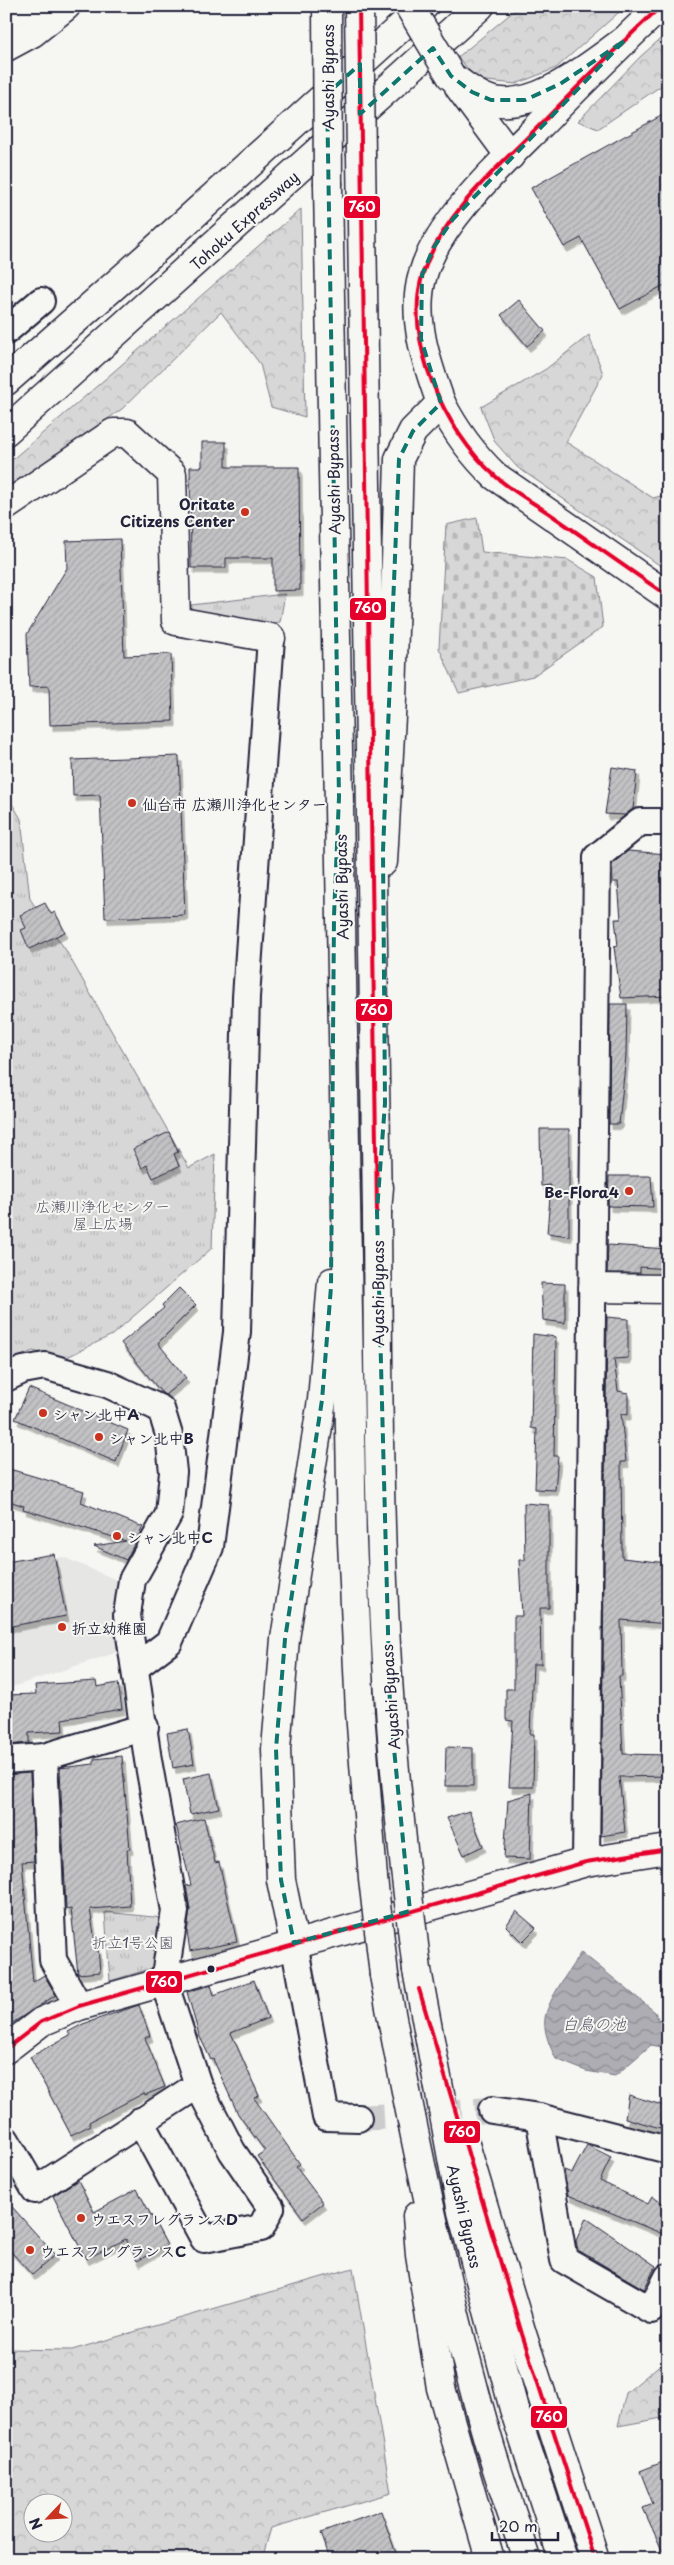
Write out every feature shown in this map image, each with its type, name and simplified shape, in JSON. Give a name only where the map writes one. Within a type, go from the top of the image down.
[{"type":"main road","points":[[6,16],[20,9],[32,6]]},
{"type":"main road","points":[[6,47],[32,33],[66,6]]},
{"type":"main road","name":"Ayashi Bypass","points":[[326,6],[352,1540],[360,1712],[373,1878],[384,1975],[408,2108],[440,2254],[485,2430],[527,2559]]},
{"type":"main road","name":"Ayashi Bypass","points":[[359,6],[382,1539],[390,1708],[405,1870],[418,1980],[462,2212],[514,2409],[563,2559]]},
{"type":"main road","points":[[409,6],[451,76],[510,156]]},
{"type":"main road","points":[[6,382],[424,6]]},
{"type":"main road","name":"Tohoku Expressway","points":[[6,431],[480,6]]},
{"type":"main road","points":[[661,6],[624,40],[510,156],[453,219],[434,246],[422,275],[419,305],[421,339],[441,403],[456,433],[476,458],[495,476],[668,596]]},
{"type":"main road","points":[[451,76],[472,92],[491,100],[510,102],[525,100],[560,84],[624,40]]},
{"type":"main road","points":[[377,1211],[385,1104],[383,851],[392,698],[399,459],[412,431],[441,403]]},
{"type":"main road","points":[[6,506],[113,432],[127,433],[172,474],[176,621],[271,638]]},
{"type":"main road","points":[[294,1943],[281,1880],[276,1749],[285,1639],[322,1400],[331,1287],[334,916],[339,797]]},
{"type":"main road","points":[[593,1288],[668,1289]]},
{"type":"main road","points":[[6,2050],[42,2022],[79,2006],[294,1943],[586,1862],[668,1849]]},
{"type":"main road","points":[[418,1980],[522,2334],[595,2559]]},
{"type":"main road","points":[[408,2108],[420,2255],[440,2388],[490,2559]]},
{"type":"street","points":[[6,331],[41,301]]},
{"type":"street","points":[[136,1667],[168,1642],[210,1547],[237,1332],[246,998],[271,638]]},
{"type":"street","points":[[586,1862],[597,858],[640,822],[668,822]]},
{"type":"street","points":[[6,1378],[24,1370],[45,1366],[107,1384],[161,1409],[169,1435],[172,1481],[169,1514],[132,1580],[127,1615],[145,1727],[148,1760],[175,1911],[164,1982],[198,2084],[232,2151],[271,2208],[261,2228],[204,2239],[140,2121]]},
{"type":"street","points":[[6,1760],[44,1757],[145,1727]]},
{"type":"street","points":[[44,1757],[53,1960],[79,2006]]},
{"type":"street","points":[[294,1943],[326,2117],[358,2118]]},
{"type":"street","points":[[6,2140],[35,2190],[198,2084]]},
{"type":"street","points":[[492,2110],[539,2117],[668,2150]]},
{"type":"street","points":[[539,2117],[564,2260],[651,2310],[668,2277]]},
{"type":"highlighted area","points":[[624,41],[453,219],[434,247],[422,275],[421,339],[441,403],[413,431],[399,459],[383,851],[385,1103],[377,1211],[390,1708],[410,1911],[294,1943],[281,1880],[276,1749],[285,1639],[322,1400],[331,1287],[334,916],[339,797],[327,94],[360,64],[360,114],[433,48],[451,76],[472,92],[491,100],[525,100],[560,84]]},
{"type":"shaded area","name":"折立幼稚園","points":[[63,1557],[119,1581],[121,1651],[6,1689],[6,1566]]},
{"type":"green space","points":[[520,6],[626,6],[556,68],[516,84],[477,80],[458,57]]},
{"type":"green space","points":[[668,32],[668,81],[598,129],[578,121],[640,57]]},
{"type":"green space","points":[[301,209],[305,417],[271,407],[260,364],[221,312],[122,409],[6,489],[6,465]]},
{"type":"green space","points":[[589,335],[603,374],[566,442],[653,498],[668,494],[668,571],[517,467],[495,442],[481,407],[546,369]]},
{"type":"green space","points":[[477,518],[482,552],[568,560],[597,577],[603,627],[533,676],[459,693],[439,648],[446,525]]},
{"type":"green space","points":[[285,594],[280,622],[259,625],[195,614],[191,605]]},
{"type":"green space","name":"広瀬川浄化センター 屋上広場","points":[[6,793],[21,819],[30,899],[65,949],[189,1168],[215,1154],[212,1248],[112,1335],[63,1359],[33,1351],[6,1362]]},
{"type":"green space","name":"折立1号公園","points":[[105,1912],[163,1918],[156,1967],[110,1981]]},
{"type":"green space","points":[[353,2268],[391,2493],[271,2528],[262,2559],[6,2559],[6,2349],[72,2350]]},
{"type":"green space","points":[[668,2358],[668,2417],[618,2426],[626,2393]]},
{"type":"water","name":"白鳥の池","points":[[581,1952],[655,2012],[659,2021],[668,2022],[668,2048],[651,2045],[615,2076],[586,2071],[556,2059],[546,2034],[545,2018],[555,1993]]},
{"type":"building","points":[[668,112],[668,283],[620,309],[581,238],[564,247],[531,188]]},
{"type":"building","points":[[519,300],[545,331],[527,346],[501,315]]},
{"type":"building","name":"Oritate Citizens Center","points":[[202,442],[226,442],[226,467],[299,467],[300,590],[273,591],[273,558],[226,558],[226,568],[191,568],[190,467],[202,467]]},
{"type":"building","points":[[120,539],[124,656],[171,654],[173,721],[50,725],[49,686],[29,687],[27,634],[67,568],[66,541]]},
{"type":"building","points":[[179,756],[185,915],[105,918],[100,795],[73,796],[72,760]]},
{"type":"building","points":[[612,767],[637,771],[633,809],[625,815],[605,814]]},
{"type":"building","points":[[628,851],[668,854],[668,996],[621,998],[614,947],[618,946],[615,919],[621,919],[618,882],[613,882],[612,864]]},
{"type":"building","points":[[45,903],[51,914],[55,912],[65,932],[29,949],[21,930],[26,928],[20,915]]},
{"type":"building","points":[[610,1004],[627,1004],[626,1055],[619,1124],[609,1124]]},
{"type":"building","points":[[540,1129],[569,1129],[569,1236],[547,1233],[551,1185],[541,1186]]},
{"type":"building","points":[[169,1132],[178,1152],[174,1154],[179,1166],[153,1178],[147,1165],[142,1168],[133,1149]]},
{"type":"building","name":"Be-Flora4","points":[[609,1176],[651,1176],[653,1207],[608,1206]]},
{"type":"building","points":[[608,1245],[668,1249],[668,1269],[640,1267],[640,1273],[607,1273]]},
{"type":"building","points":[[541,1283],[565,1284],[565,1323],[543,1320]]},
{"type":"building","points":[[179,1288],[196,1305],[158,1343],[186,1378],[165,1395],[121,1343],[164,1308],[162,1305]]},
{"type":"building","points":[[607,1317],[628,1319],[628,1358],[614,1359],[618,1391],[628,1393],[628,1415],[621,1414],[626,1462],[621,1462],[622,1558],[668,1563],[668,1624],[621,1620],[622,1676],[619,1676],[623,1754],[668,1755],[668,1776],[619,1777],[625,1832],[601,1836]]},
{"type":"building","points":[[533,1334],[556,1337],[554,1456],[558,1456],[555,1490],[535,1489],[537,1429],[531,1428]]},
{"type":"building","points":[[29,1388],[128,1430],[116,1462],[15,1419]]},
{"type":"building","points":[[6,1468],[84,1491],[81,1502],[143,1527],[126,1560],[94,1546],[126,1541],[23,1509],[24,1506],[6,1500]]},
{"type":"building","points":[[524,1503],[549,1505],[549,1608],[540,1608],[541,1664],[533,1664],[530,1734],[534,1734],[533,1787],[509,1787],[513,1721],[506,1720],[506,1689],[514,1689],[514,1616],[522,1616],[519,1560],[525,1560]]},
{"type":"building","points":[[54,1554],[66,1616],[6,1627],[6,1562]]},
{"type":"building","points":[[96,1681],[97,1687],[118,1683],[122,1709],[62,1719],[63,1731],[29,1733],[29,1743],[6,1745],[6,1695],[36,1694],[35,1685]]},
{"type":"building","points":[[188,1729],[194,1764],[173,1768],[167,1733]]},
{"type":"building","points":[[446,1747],[473,1748],[473,1786],[445,1786]]},
{"type":"building","points":[[122,1756],[130,1849],[127,1849],[130,1906],[90,1909],[96,1948],[98,1948],[100,1972],[78,1974],[71,1909],[66,1910],[60,1768],[94,1764],[94,1759]]},
{"type":"building","points":[[30,1773],[34,1861],[22,1862],[33,1982],[44,1975],[56,1995],[6,2027],[6,1775]]},
{"type":"building","points":[[211,1773],[219,1808],[190,1814],[183,1779]]},
{"type":"building","points":[[532,1793],[530,1859],[504,1858],[508,1800]]},
{"type":"building","points":[[469,1811],[483,1846],[464,1855],[447,1818]]},
{"type":"building","points":[[204,1818],[215,1863],[219,1862],[237,1942],[190,1951],[187,1933],[190,1909],[186,1886],[191,1885],[176,1825]]},
{"type":"building","points":[[516,1911],[536,1928],[522,1942],[506,1926]]},
{"type":"building","points":[[254,1980],[268,2018],[231,2033],[259,2096],[254,2098],[300,2164],[296,2167],[323,2203],[303,2218],[257,2156],[265,2151],[238,2114],[213,2059],[211,2060],[199,2035],[187,1992],[211,1985],[214,1995]]},
{"type":"building","points":[[139,2005],[150,2036],[145,2038],[165,2087],[145,2095],[144,2093],[89,2122],[91,2125],[71,2135],[30,2057],[70,2035],[68,2032],[83,2024]]},
{"type":"building","points":[[629,2095],[665,2106],[660,2128],[625,2118]]},
{"type":"building","points":[[587,2145],[611,2157],[600,2181],[648,2204],[652,2197],[668,2206],[668,2236],[568,2195],[564,2170],[572,2173]]},
{"type":"building","points":[[78,2180],[94,2212],[137,2189],[167,2245],[137,2261],[126,2239],[86,2259],[53,2196]]},
{"type":"building","name":"ウエスフレグランスC","points":[[6,2200],[55,2255],[32,2275],[6,2246]]},
{"type":"building","points":[[586,2218],[656,2266],[644,2289],[578,2250],[576,2241]]},
{"type":"building","points":[[668,2460],[668,2559],[666,2559],[643,2508],[653,2504],[640,2471]]},
{"type":"building","points":[[381,2511],[398,2559],[330,2559],[321,2533]]},
{"type":"tunnel","points":[[358,2118],[492,2110]]},
{"type":"transit line","name":"760","points":[[359,6],[377,1211]]},
{"type":"transit line","name":"760","points":[[661,6],[490,174],[458,211],[432,251],[423,273],[418,299],[418,326],[423,354],[432,382],[444,409],[459,434],[476,456],[507,486],[668,596]]},
{"type":"transit line","name":"760","points":[[6,2049],[41,2022],[79,2006],[586,1862],[668,1849]]},
{"type":"transit line","name":"760","points":[[419,1989],[522,2334],[595,2559]]},
{"type":"place","name":"Oritate Citizens Center","points":[[245,512]]},
{"type":"place","name":"仙台市 広瀬川浄化センター","points":[[132,803]]},
{"type":"place","name":"Be-Flora4","points":[[629,1191]]},
{"type":"place","name":"シャン北中A","points":[[43,1413]]},
{"type":"place","name":"シャン北中B","points":[[99,1437]]},
{"type":"place","name":"シャン北中C","points":[[117,1536]]},
{"type":"place","name":"折立幼稚園","points":[[62,1627]]},
{"type":"place","name":"ウエスフレグランスD","points":[[81,2218]]},
{"type":"place","name":"ウエスフレグランスC","points":[[30,2250]]}]
